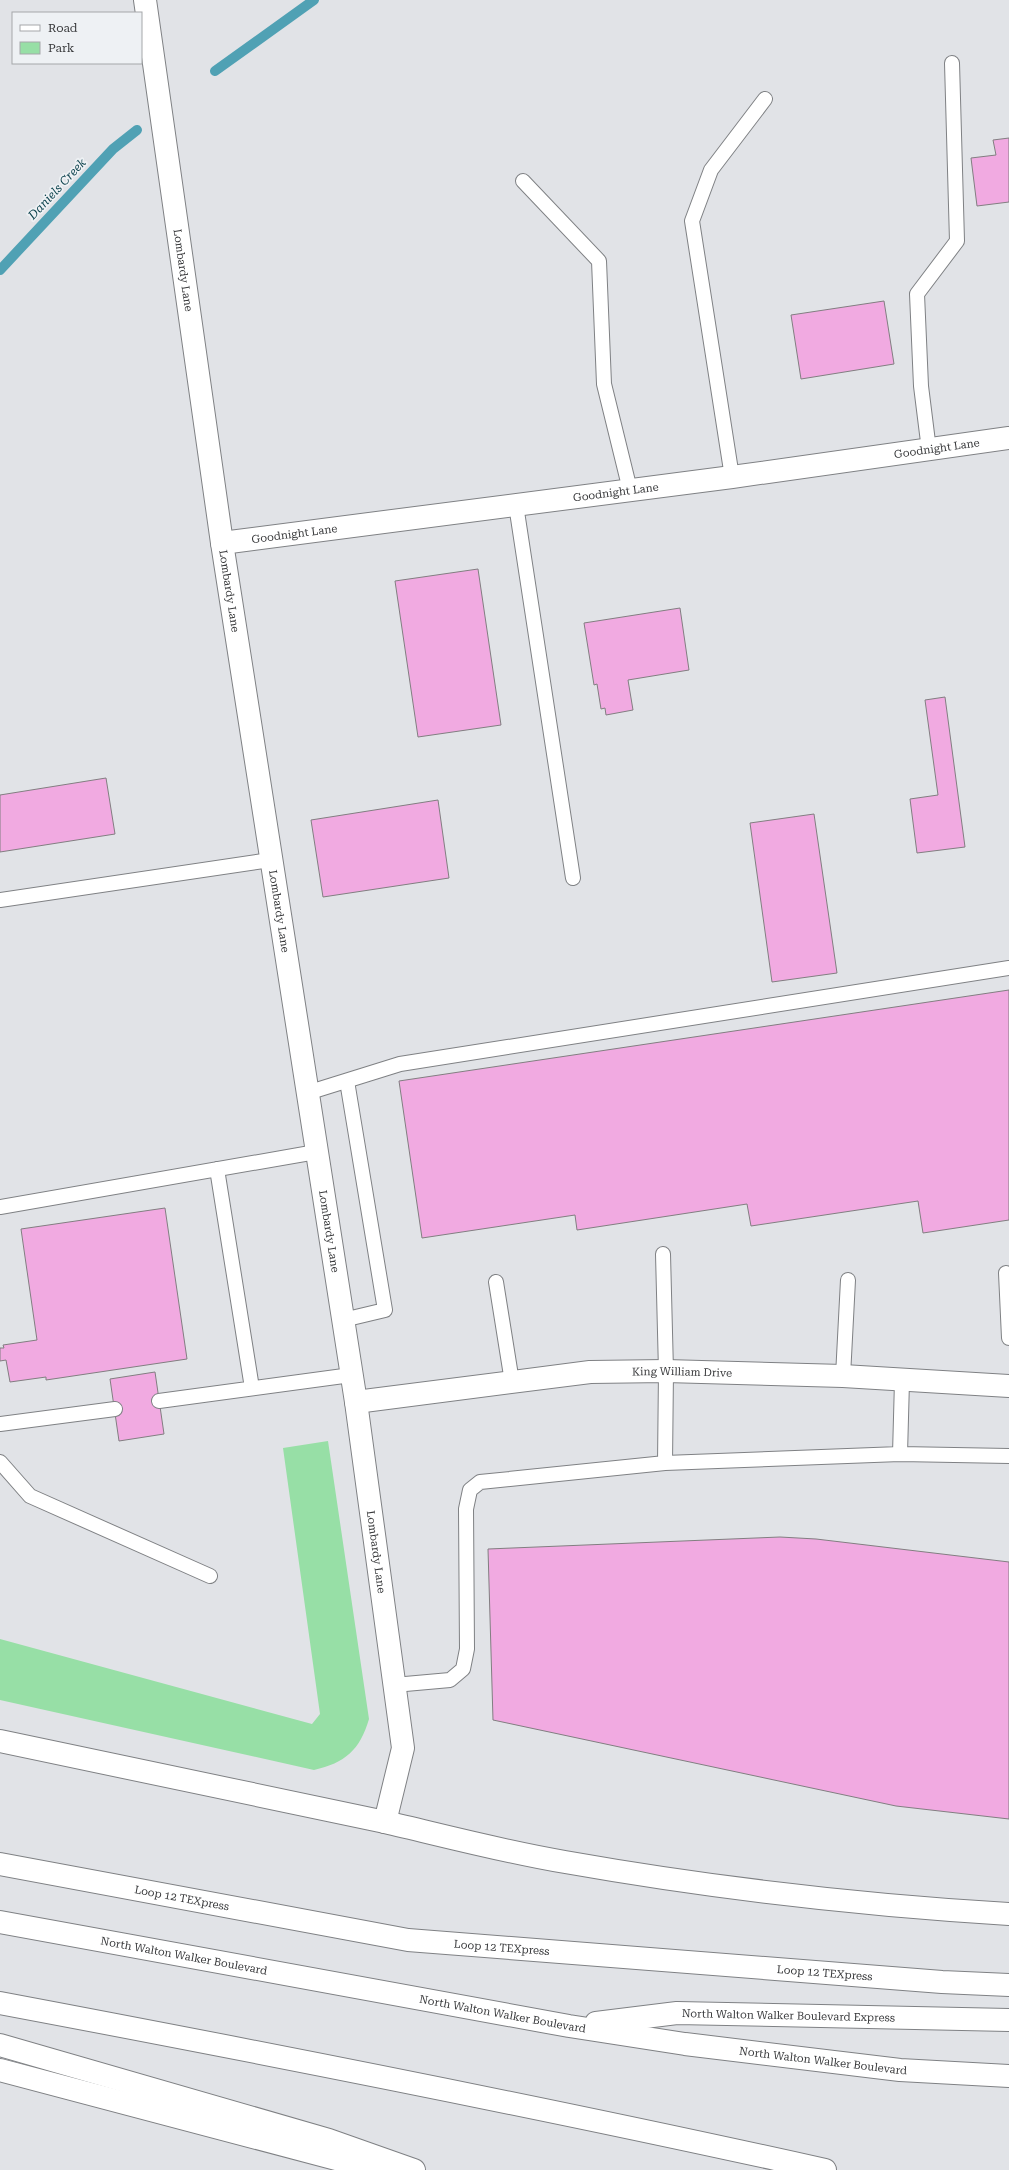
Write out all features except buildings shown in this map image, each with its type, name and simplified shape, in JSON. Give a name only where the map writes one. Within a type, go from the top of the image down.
[{"type":"main road","name":"Lombardy Lane","points":[[145,0],[222,543],[270,860],[356,1402],[394,1685],[402,1748],[385,1822]]},
{"type":"main road","name":"Goodnight Lane","points":[[222,543],[732,477],[1009,438]]},
{"type":"main road","name":"King William Drive","points":[[356,1402],[590,1372],[666,1371],[843,1376],[902,1381],[1009,1386]]},
{"type":"main road","points":[[0,1741],[385,1822],[563,1862],[762,1892],[954,1911],[1009,1914]]},
{"type":"main road","name":"Loop 12 TEXpress","points":[[0,1864],[408,1940],[942,1982],[1009,1985]]},
{"type":"main road","name":"North Walton Walker Boulevard","points":[[0,1922],[569,2026],[685,2044],[900,2070],[1009,2076]]},
{"type":"main road","points":[[0,2003],[375,2075],[613,2123],[826,2170]]},
{"type":"main road","name":"North Walton Walker Boulevard Express","points":[[569,2026],[677,2012],[1009,2020]]},
{"type":"main road","points":[[0,2045],[329,2140],[414,2170]]},
{"type":"main road","points":[[0,2070],[376,2170]]},
{"type":"lane","points":[[929,450],[921,386],[917,294],[957,241],[952,63]]},
{"type":"lane","points":[[732,477],[692,221],[711,170],[765,99]]},
{"type":"lane","points":[[523,181],[599,261],[604,384],[630,490]]},
{"type":"lane","points":[[516,505],[573,878]]},
{"type":"lane","points":[[0,900],[270,860]]},
{"type":"lane","points":[[307,1093],[400,1064],[1009,968]]},
{"type":"lane","points":[[343,1320],[385,1310],[346,1080]]},
{"type":"lane","points":[[0,1207],[316,1152]]},
{"type":"lane","points":[[217,1169],[252,1388]]},
{"type":"lane","points":[[663,1254],[666,1371],[665,1464]]},
{"type":"lane","points":[[1006,1273],[1009,1338]]},
{"type":"lane","points":[[843,1376],[848,1280]]},
{"type":"lane","points":[[496,1282],[512,1382]]},
{"type":"lane","points":[[159,1401],[351,1375]]},
{"type":"lane","points":[[900,1454],[902,1381]]},
{"type":"lane","points":[[0,1424],[115,1409]]},
{"type":"lane","points":[[394,1685],[450,1680],[463,1669],[467,1649],[466,1509],[470,1490],[480,1482],[665,1464],[900,1454],[1009,1456]]},
{"type":"lane","points":[[0,1462],[30,1496],[210,1576]]},
{"type":"green space","points":[[328,1441],[369,1719],[361,1739],[350,1754],[343,1759],[325,1767],[314,1770],[0,1700],[0,1639],[312,1724],[320,1714],[283,1448]]},
{"type":"waterway","name":"Daniels Creek","points":[[215,71],[314,0]]},
{"type":"waterway","name":"Daniels Creek","points":[[0,270],[113,149],[137,130]]}]
